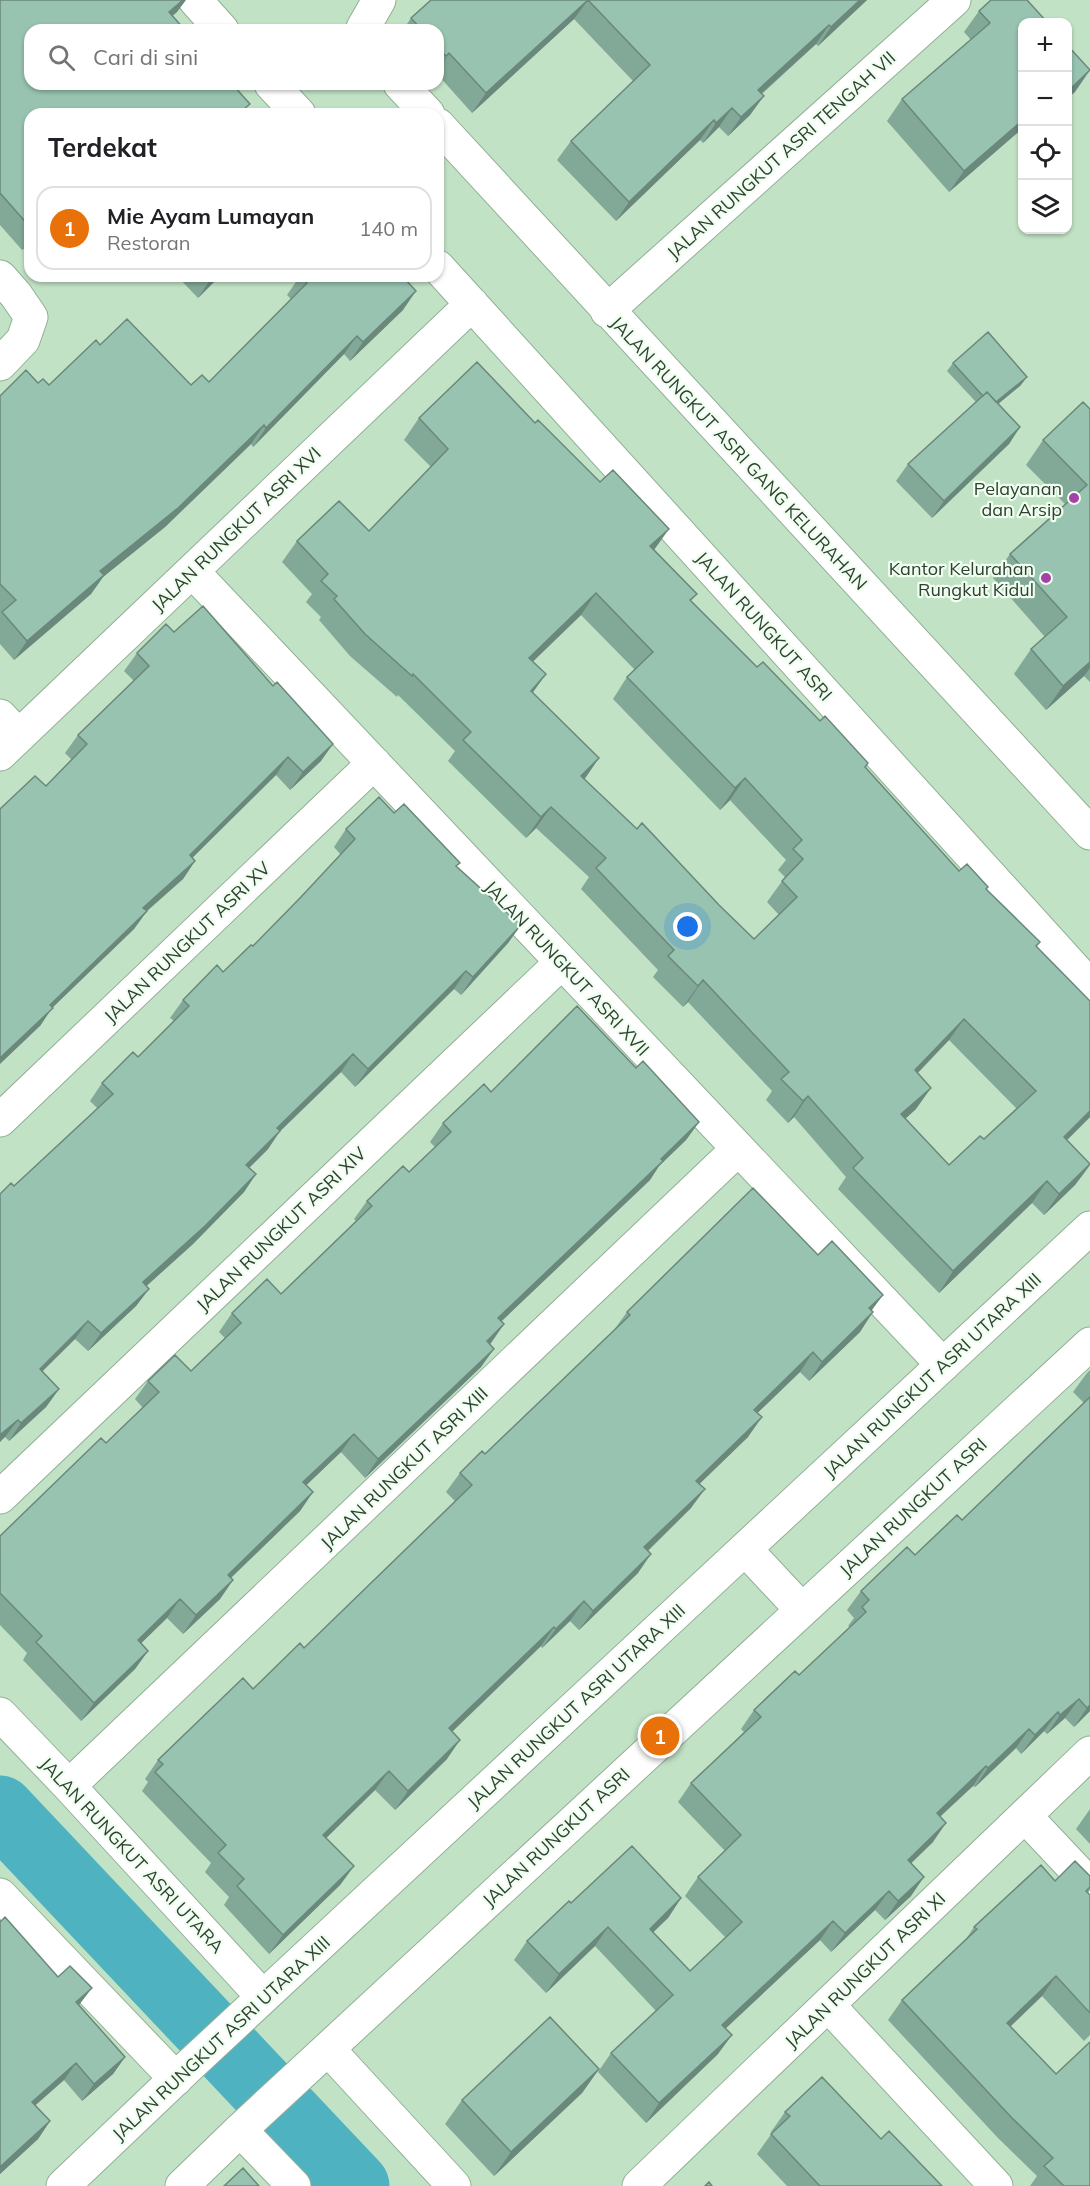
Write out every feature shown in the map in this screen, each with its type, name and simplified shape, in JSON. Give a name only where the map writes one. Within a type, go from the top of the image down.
[{"type":"street","points":[[195,0],[217,24]]},
{"type":"street","name":"JALAN RUNGKUT ASRI TENGAH VII","points":[[608,311],[954,0]]},
{"type":"street","points":[[277,90],[293,108]]},
{"type":"street","points":[[406,90],[422,108]]},
{"type":"street","name":"JALAN RUNGKUT ASRI GANG KELURAHAN","points":[[444,132],[1090,833]]},
{"type":"street","name":"JALAN RUNGKUT ASRI","points":[[444,274],[1090,986]]},
{"type":"street","points":[[0,278],[16,295],[31,317],[23,340],[0,364]]},
{"type":"street","name":"JALAN RUNGKUT ASRI XVI","points":[[6,735],[192,571],[472,304]]},
{"type":"street","name":"JALAN RUNGKUT ASRI XVII","points":[[192,571],[943,1365]]},
{"type":"street","name":"JALAN RUNGKUT ASRI XV","points":[[0,1120],[374,763]]},
{"type":"street","name":"JALAN RUNGKUT ASRI XIV","points":[[0,1497],[562,962]]},
{"type":"street","name":"JALAN RUNGKUT ASRI XIII","points":[[69,1786],[738,1149]]},
{"type":"street","name":"JALAN RUNGKUT ASRI UTARA XIII","points":[[63,2186],[1090,1228]]},
{"type":"street","name":"JALAN RUNGKUT ASRI","points":[[182,2186],[1090,1344]]},
{"type":"street","points":[[745,1549],[802,1610]]},
{"type":"street","name":"JALAN RUNGKUT ASRI UTARA","points":[[0,1714],[69,1786],[255,2005]]},
{"type":"street","name":"JALAN RUNGKUT ASRI XI","points":[[639,2186],[1090,1753]]},
{"type":"street","points":[[1025,1816],[1090,1885]]},
{"type":"street","points":[[0,1895],[182,2073]]},
{"type":"street","points":[[828,2005],[996,2186]]},
{"type":"street","points":[[318,2058],[454,2186]]},
{"type":"street","points":[[245,2126],[294,2186]]},
{"type":"building","points":[[0,0],[183,0],[169,12],[180,24],[24,24],[24,90],[237,90],[250,104],[245,108],[24,108],[24,220],[0,193]]},
{"type":"building","points":[[431,0],[588,0],[486,93],[449,53],[446,56],[444,54],[444,24],[416,24],[411,18]]},
{"type":"building","points":[[588,0],[860,0],[758,90],[764,96],[741,117],[732,108],[716,123],[714,120],[629,202],[571,141],[650,65]]},
{"type":"building","points":[[991,0],[1027,0],[1043,18],[1018,18],[1018,124],[964,171],[902,99],[990,23],[979,11]]},
{"type":"building","points":[[1072,50],[1090,70],[1072,87]]},
{"type":"building","points":[[408,282],[416,291],[363,342],[357,336],[266,428],[264,425],[178,508],[100,571],[104,575],[27,641],[2,612],[16,600],[0,584],[0,396],[26,370],[38,383],[43,379],[49,385],[96,340],[100,345],[127,319],[191,385],[202,375],[209,382],[307,283]]},
{"type":"building","points":[[988,332],[1027,377],[996,402],[987,392],[983,396],[953,363]]},
{"type":"building","points":[[477,362],[535,423],[538,420],[600,482],[613,470],[669,529],[650,546],[697,594],[690,600],[757,667],[763,662],[820,721],[825,716],[868,763],[865,767],[959,871],[967,864],[988,887],[986,889],[1040,942],[1036,946],[1090,1001],[1090,1111],[1064,1137],[1090,1164],[1059,1194],[1047,1181],[953,1271],[853,1168],[863,1158],[808,1096],[803,1101],[781,1079],[789,1072],[703,980],[698,986],[668,956],[674,950],[596,868],[606,858],[551,807],[541,817],[463,740],[471,732],[413,674],[412,676],[365,634],[334,599],[337,596],[321,581],[328,574],[297,541],[339,501],[369,531],[448,449],[419,418]],"holes":[[[596,593],[653,652],[627,677],[735,788],[745,778],[802,840],[793,849],[803,859],[782,881],[797,897],[754,939],[642,823],[637,829],[581,776],[599,758],[531,691],[546,674],[529,658]],[[964,1019],[1036,1091],[984,1139],[980,1136],[949,1165],[901,1114],[931,1088],[915,1070]]]},
{"type":"building","points":[[987,392],[1020,427],[944,501],[908,464]]},
{"type":"building","points":[[1083,402],[1090,409],[1090,662],[1063,686],[1031,649],[1067,617],[1010,554],[1087,485],[1043,440]]},
{"type":"building","points":[[203,606],[273,686],[277,682],[333,744],[303,772],[288,757],[190,855],[195,861],[143,908],[147,911],[50,1005],[53,1008],[0,1058],[0,809],[35,776],[46,786],[87,744],[78,735],[149,666],[137,653],[166,624],[174,632]]},
{"type":"building","points":[[379,797],[394,813],[404,804],[460,863],[456,866],[521,925],[473,977],[466,971],[368,1069],[353,1054],[277,1128],[280,1131],[246,1165],[256,1174],[205,1226],[143,1282],[149,1289],[101,1333],[88,1321],[40,1369],[59,1389],[21,1423],[18,1420],[0,1435],[0,1194],[11,1183],[14,1186],[113,1094],[102,1083],[133,1052],[138,1057],[189,1006],[183,1000],[217,965],[223,972],[251,945],[253,946],[301,897],[355,839],[346,829]]},
{"type":"building","points":[[577,1006],[636,1068],[643,1061],[699,1122],[661,1159],[663,1161],[498,1318],[504,1324],[487,1341],[494,1349],[378,1459],[354,1434],[303,1482],[313,1492],[228,1575],[233,1580],[196,1615],[180,1599],[138,1640],[148,1651],[94,1703],[36,1642],[42,1636],[0,1593],[0,1536],[101,1438],[106,1443],[159,1392],[148,1381],[175,1355],[191,1371],[241,1323],[232,1313],[267,1279],[281,1294],[372,1206],[367,1201],[403,1166],[409,1172],[451,1132],[443,1123],[484,1084],[491,1092]]},
{"type":"building","points":[[753,1188],[818,1255],[832,1241],[883,1295],[869,1308],[873,1312],[822,1362],[813,1352],[754,1410],[762,1417],[696,1481],[705,1489],[644,1547],[651,1554],[593,1611],[584,1601],[449,1728],[460,1740],[408,1791],[389,1771],[323,1835],[354,1866],[283,1935],[237,1886],[244,1879],[218,1853],[226,1845],[155,1772],[163,1764],[158,1760],[243,1678],[253,1689],[300,1643],[304,1648],[472,1485],[460,1473],[482,1451],[485,1454],[630,1315],[627,1312]]},
{"type":"building","points":[[1090,1397],[1090,1705],[1087,1708],[1079,1699],[1060,1715],[1058,1712],[1035,1735],[1029,1729],[988,1768],[986,1766],[937,1813],[946,1823],[908,1860],[924,1877],[898,1901],[889,1891],[845,1933],[833,1921],[722,2025],[732,2035],[659,2103],[611,2053],[673,1995],[608,1927],[559,1974],[527,1941],[632,1846],[681,1898],[650,1929],[690,1971],[742,1922],[698,1877],[741,1835],[691,1783],[761,1717],[754,1710],[795,1671],[799,1675],[866,1612],[862,1607],[869,1600],[861,1591],[907,1547],[915,1555],[957,1515],[962,1520]]},
{"type":"building","points":[[1075,1861],[1090,1876],[1090,1887],[1086,1891],[1090,1895],[1090,2013],[1056,1976],[1007,2023],[1056,2074],[1090,2042],[1090,2186],[1064,2186],[1044,2166],[1053,2158],[1012,2118],[902,2000],[977,1929],[974,1927],[1041,1865],[1055,1881]]},
{"type":"building","points":[[5,1917],[58,1977],[70,1966],[92,1988],[76,2002],[125,2057],[94,2084],[76,2063],[32,2102],[50,2121],[0,2167],[0,1922]]},
{"type":"building","points":[[550,2017],[599,2069],[511,2152],[462,2100]]},
{"type":"building","points":[[822,2077],[881,2139],[889,2131],[942,2186],[820,2186],[771,2134],[790,2116],[785,2112]]},
{"type":"building","points":[[243,2168],[259,2186],[224,2186]]},
{"type":"waterway","points":[[0,1810],[355,2186]]},
{"type":"place","name":"Pelayanan dan Arsip","points":[[1074,498]]},
{"type":"place","name":"Kantor Kelurahan Rungkut Kidul","points":[[1046,578]]},
{"type":"place","name":"Mie Ayam Lumayan","points":[[660,1736]]}]
